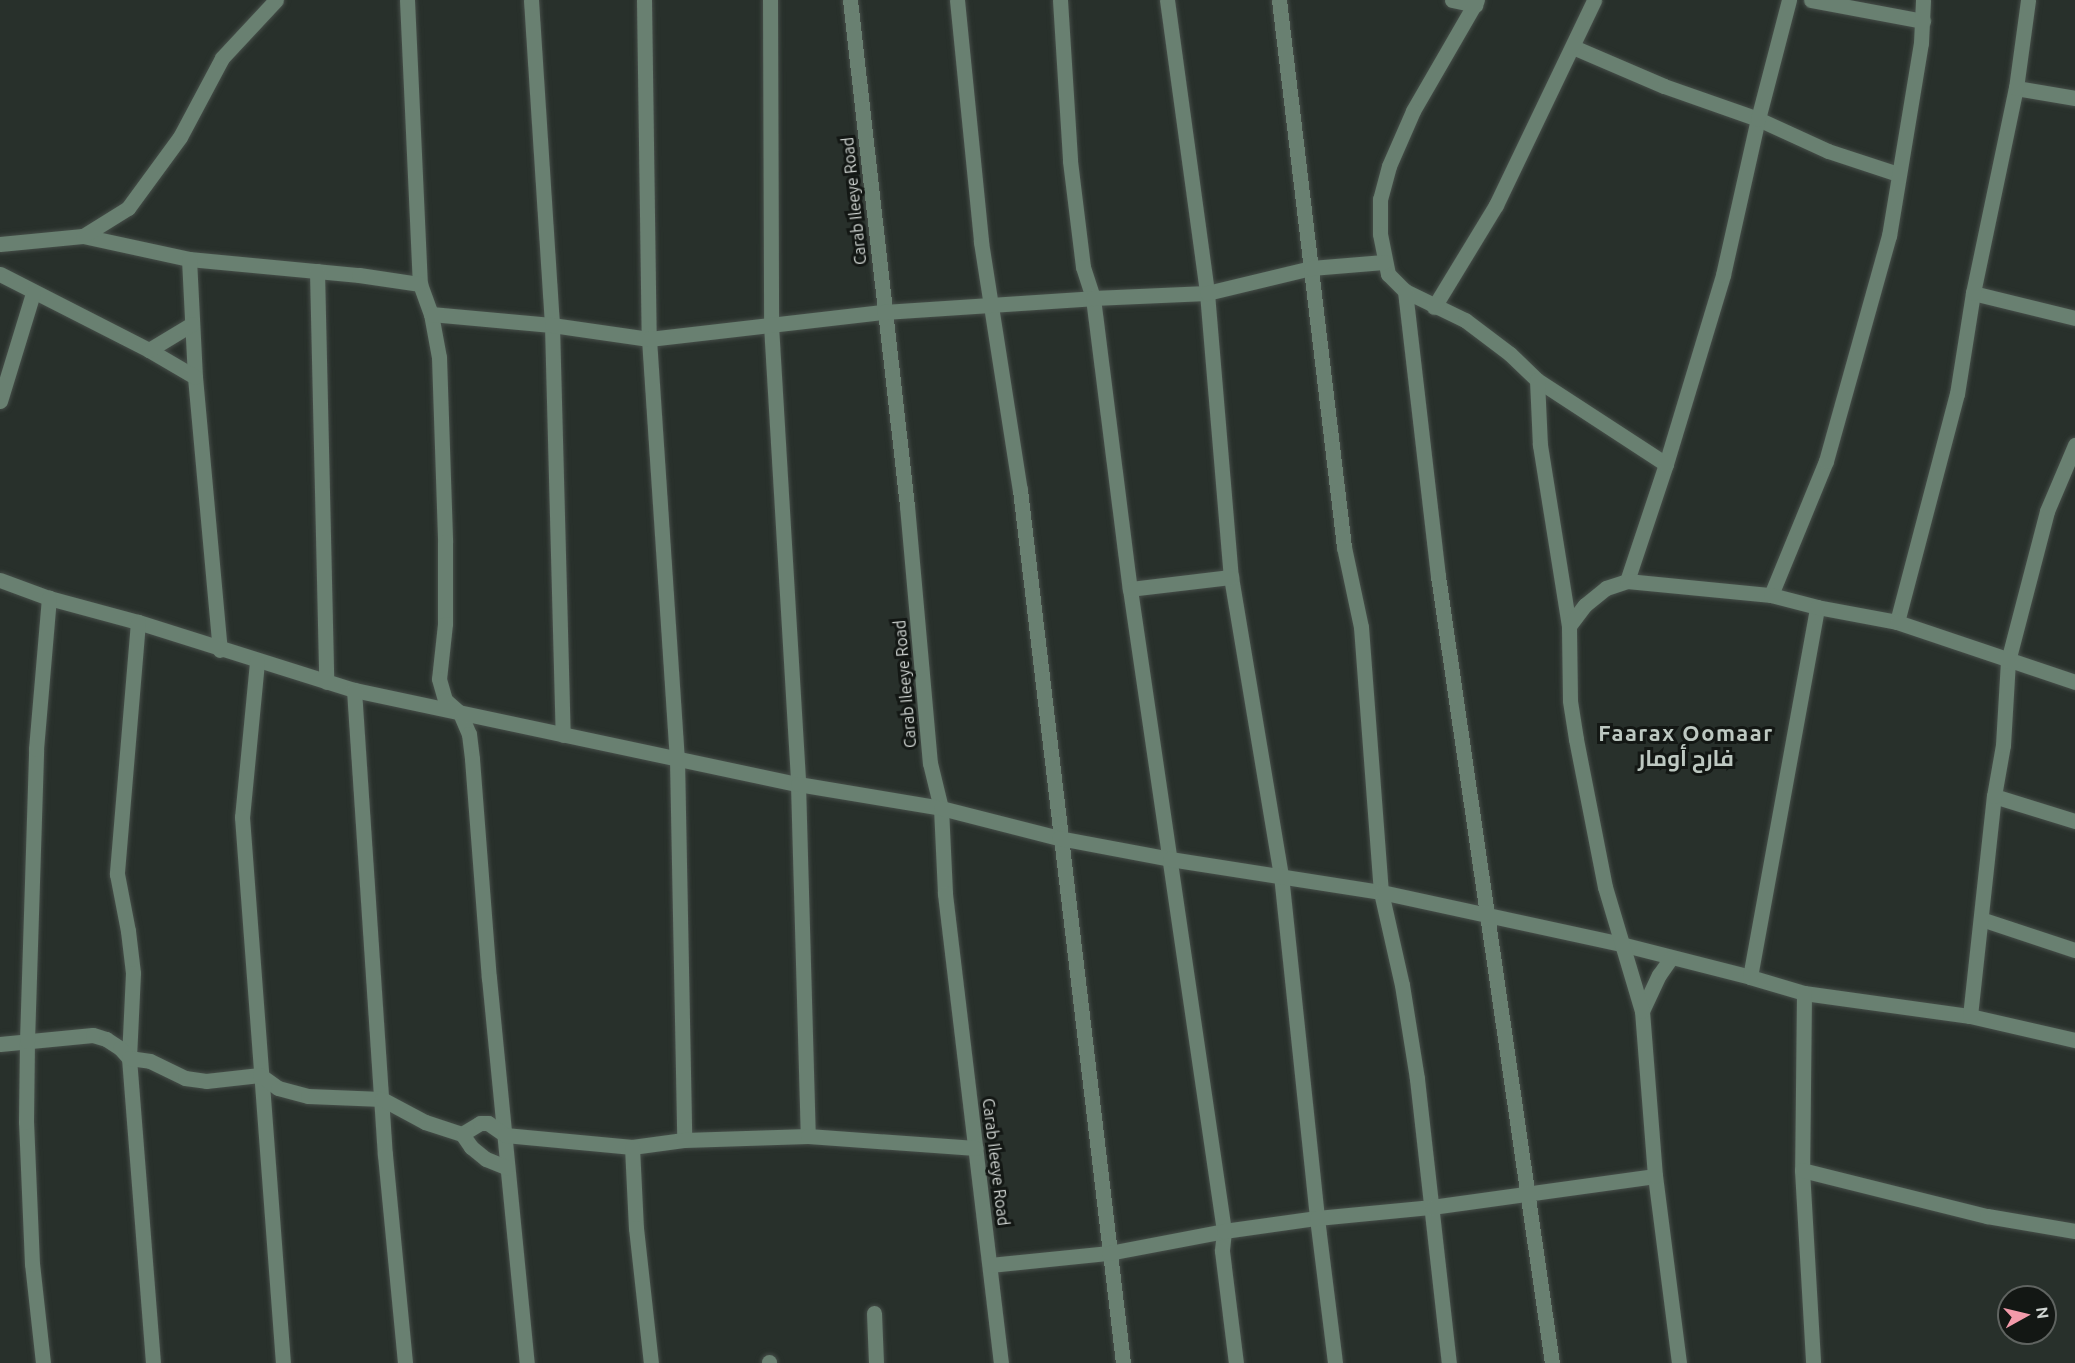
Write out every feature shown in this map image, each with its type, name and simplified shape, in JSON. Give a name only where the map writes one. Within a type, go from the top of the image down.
[{"type":"street","points":[[83,236],[128,208],[180,137],[222,58],[276,0]]},
{"type":"street","points":[[407,0],[420,284],[431,314],[439,357],[445,542],[445,624],[439,679],[445,700],[460,713],[469,734],[506,1167],[527,1363]]},
{"type":"street","points":[[531,0],[552,325],[563,735]]},
{"type":"street","points":[[644,0],[649,339],[677,759],[684,1140]]},
{"type":"street","points":[[770,0],[771,325],[798,784],[808,1136]]},
{"type":"street","name":"Carab Ileeye Road","points":[[850,0],[907,506],[930,763],[941,808],[945,894],[1001,1363]]},
{"type":"street","points":[[957,0],[981,242],[1020,490],[1059,838],[1123,1363]]},
{"type":"street","points":[[1060,0],[1070,161],[1083,267],[1093,298],[1130,589],[1224,1231],[1222,1251],[1236,1363]]},
{"type":"street","points":[[1167,0],[1206,293],[1231,577],[1281,875],[1317,1218],[1335,1363]]},
{"type":"street","points":[[1279,0],[1344,547],[1361,627],[1381,892],[1402,985],[1418,1079],[1449,1363]]},
{"type":"street","points":[[1452,0],[1476,2],[1413,111],[1389,166],[1380,199],[1384,262],[1388,274],[1405,291],[1465,320],[1510,354],[1537,380],[1666,464]]},
{"type":"street","points":[[1434,307],[1496,205],[1594,0]]},
{"type":"street","points":[[1627,581],[1666,464],[1723,275],[1758,119],[1789,0]]},
{"type":"street","points":[[1811,0],[1923,21]]},
{"type":"street","points":[[1771,595],[1826,461],[1889,236],[1923,21],[1923,0]]},
{"type":"street","points":[[1897,622],[1957,394],[1973,293],[2016,88],[2028,0]]},
{"type":"street","points":[[1573,47],[1664,86],[1758,119],[1828,151],[1898,174]]},
{"type":"street","points":[[2016,88],[2075,98]]},
{"type":"street","points":[[0,244],[83,236],[189,259],[317,271],[420,284]]},
{"type":"street","points":[[189,259],[195,377],[220,650]]},
{"type":"street","points":[[431,314],[552,325],[649,339],[884,312],[1206,293],[1311,268],[1384,262]]},
{"type":"street","points":[[317,271],[326,682]]},
{"type":"street","points":[[0,274],[33,293],[149,350],[195,377]]},
{"type":"street","points":[[1405,291],[1438,576],[1485,914],[1552,1363]]},
{"type":"street","points":[[0,401],[33,293]]},
{"type":"street","points":[[1973,293],[2075,318]]},
{"type":"street","points":[[149,350],[192,324]]},
{"type":"street","points":[[1537,380],[1540,445],[1569,626],[1569,700],[1605,887],[1641,1011],[1655,1176],[1679,1363]]},
{"type":"street","points":[[1970,1016],[1994,796],[2003,745],[2008,660],[2047,511],[2075,445]]},
{"type":"street","points":[[1130,589],[1231,577]]},
{"type":"street","points":[[0,580],[49,598],[138,622],[257,662],[354,690],[798,784],[941,808],[1059,838],[1170,859],[1381,892],[1621,944],[1750,976],[1804,993],[1970,1016],[2075,1040]]},
{"type":"street","points":[[1569,626],[1585,605],[1605,588],[1627,581],[1771,595],[1817,607],[1897,622],[2075,682]]},
{"type":"street","points":[[43,1363],[32,1264],[26,1122],[36,749],[49,598]]},
{"type":"street","points":[[1750,976],[1817,607]]},
{"type":"street","points":[[138,622],[117,874],[133,973],[129,1059],[153,1363]]},
{"type":"street","points":[[257,662],[242,817],[283,1363]]},
{"type":"street","points":[[354,690],[382,1099],[405,1363]]},
{"type":"street","points":[[1994,796],[2075,821]]},
{"type":"street","points":[[1981,919],[2075,950]]},
{"type":"street","points":[[1641,1011],[1659,975],[1671,958]]},
{"type":"street","points":[[1804,993],[1802,1170],[1813,1363]]},
{"type":"street","points":[[0,1044],[93,1035],[106,1039],[120,1048],[129,1059],[150,1061],[184,1078],[206,1081],[260,1075],[278,1088],[308,1096],[382,1099],[425,1122],[462,1134],[471,1147],[486,1159],[506,1167]]},
{"type":"street","points":[[462,1134],[480,1123],[488,1123],[505,1135],[632,1147],[684,1140],[808,1136],[976,1148]]},
{"type":"street","points":[[632,1147],[636,1228],[651,1363]]},
{"type":"street","points":[[1802,1170],[1987,1216],[2075,1232]]},
{"type":"street","points":[[990,1264],[1109,1253],[1224,1231],[1317,1218],[1527,1195],[1655,1176]]},
{"type":"street","points":[[874,1313],[876,1363]]},
{"type":"district","name":"Faarax Oomaar فارح أومار","points":[[1686,744]]}]
